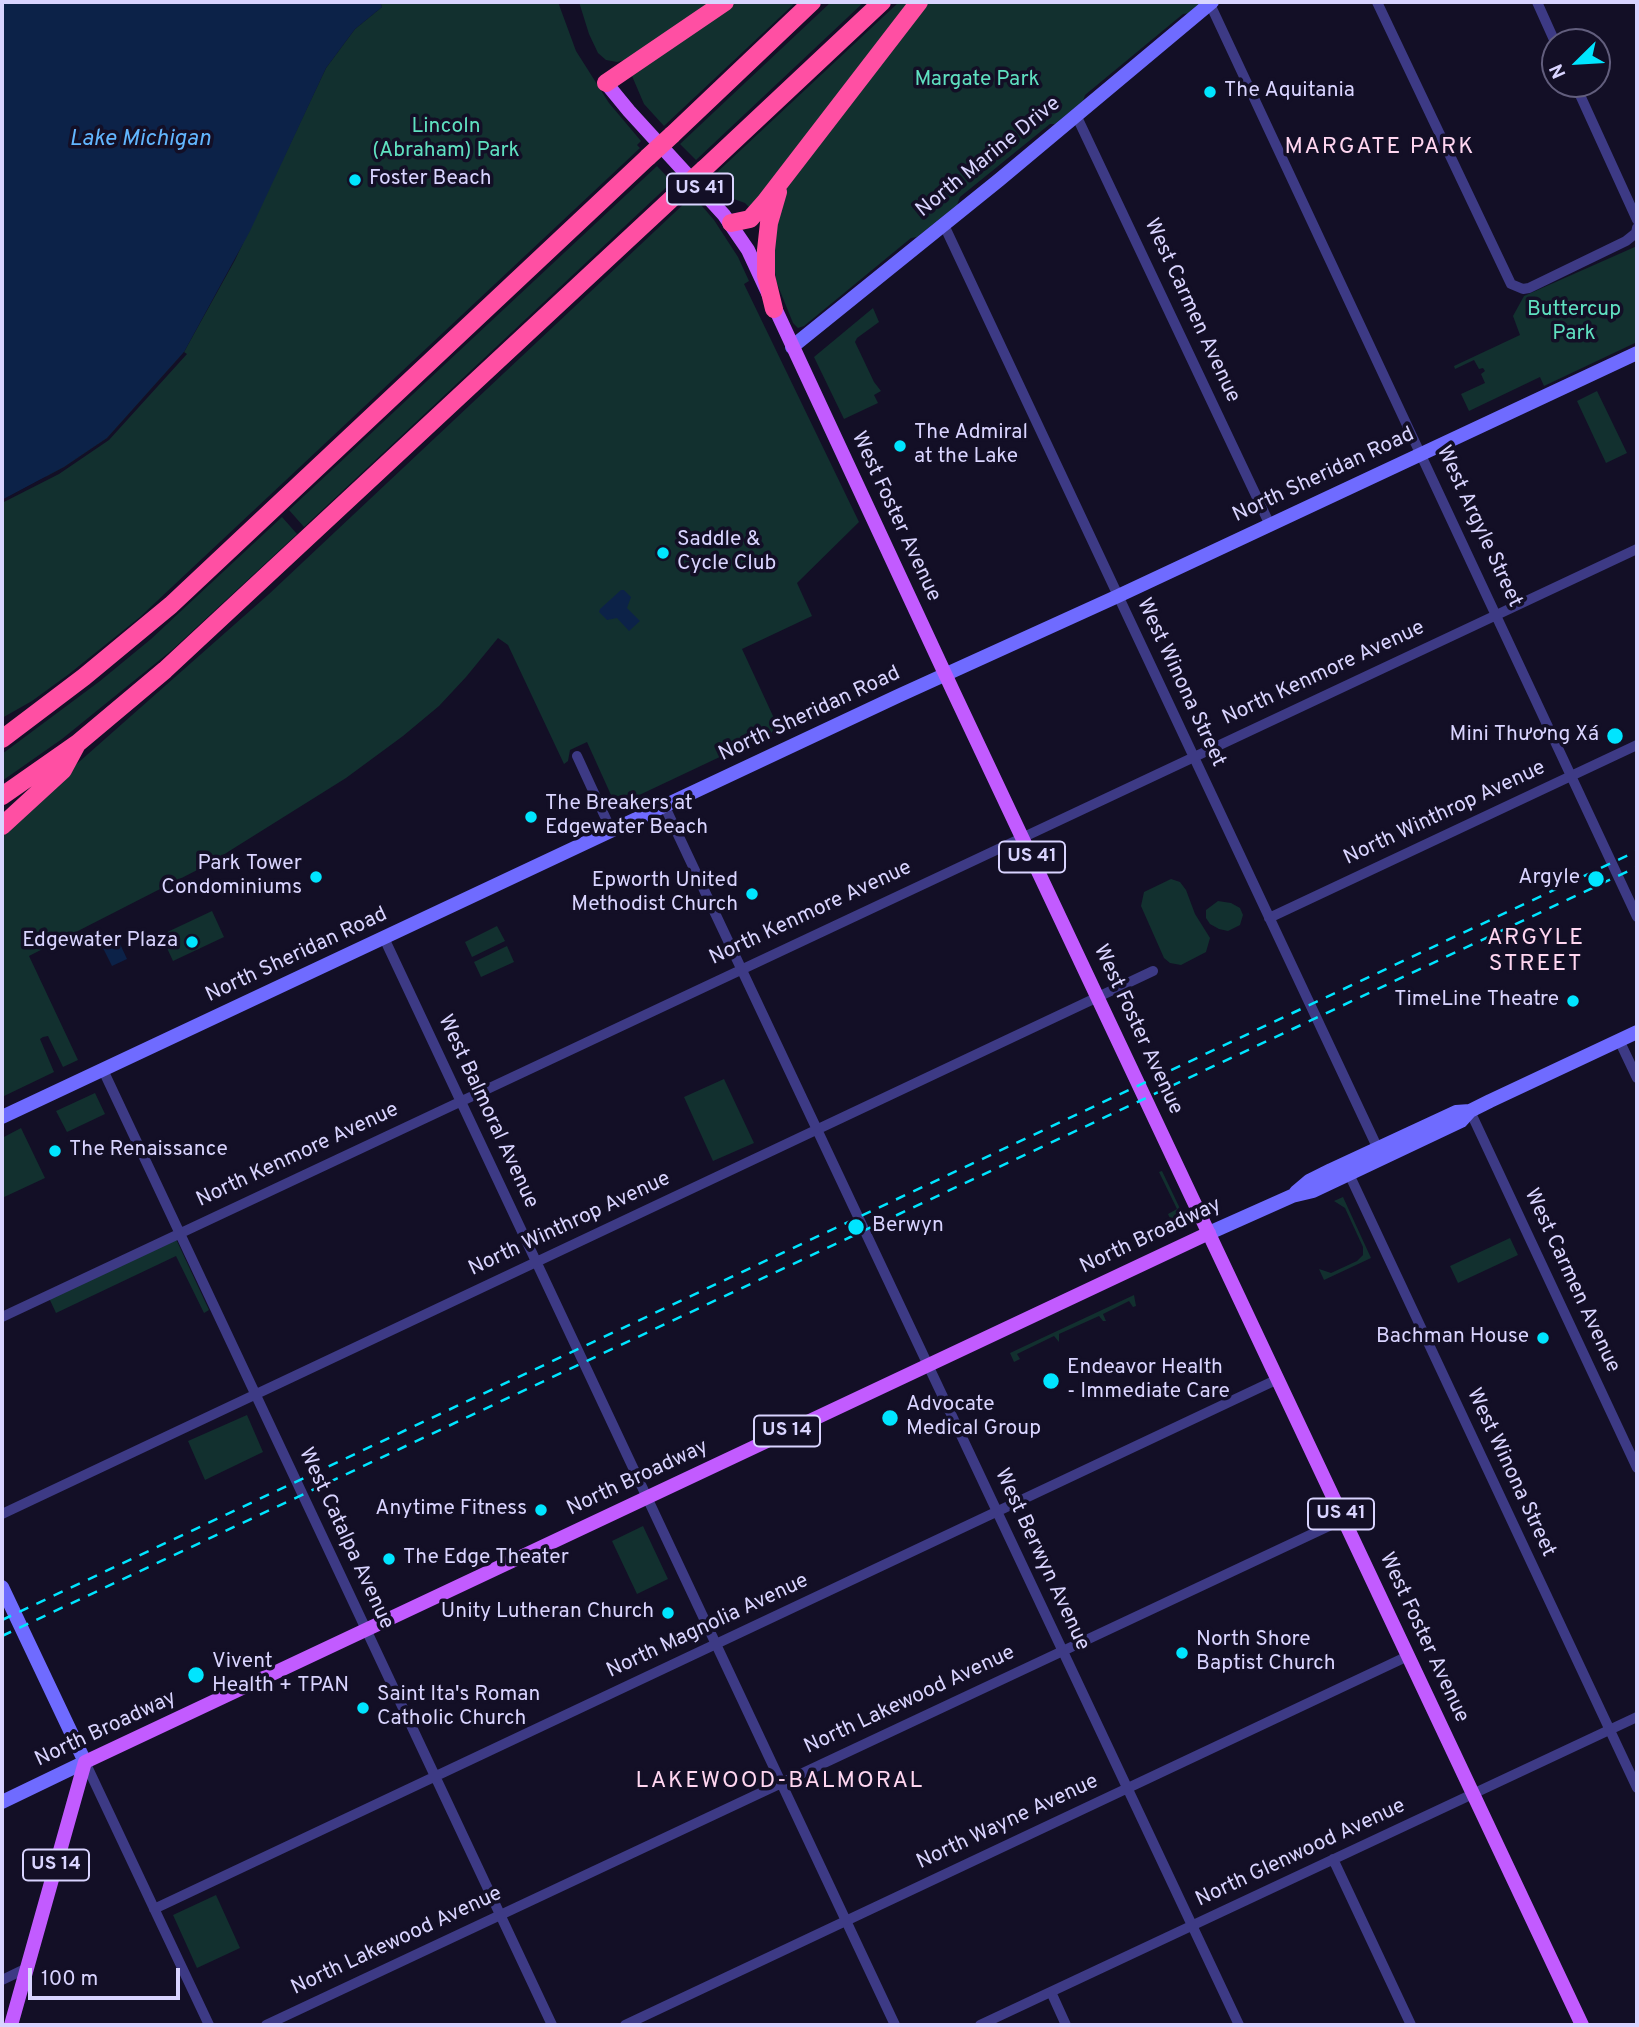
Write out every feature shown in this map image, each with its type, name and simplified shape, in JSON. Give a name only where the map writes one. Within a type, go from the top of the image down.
[{"type":"highway","name":"US 41","points":[[606,83],[725,2]]},
{"type":"highway","points":[[2,738],[29,720],[171,605],[812,2]]},
{"type":"highway","points":[[2,796],[78,743],[165,670],[882,2]]},
{"type":"highway","name":"US 41","points":[[774,309],[766,276],[766,243],[772,206],[785,178],[919,2]]},
{"type":"highway","points":[[731,223],[753,216],[785,178]]},
{"type":"highway","points":[[2,728],[29,720]]},
{"type":"highway","points":[[2,826],[63,770],[78,743]]},
{"type":"main road","name":"North Marine Drive","points":[[792,347],[1211,3]]},
{"type":"main road","name":"West Foster Avenue","points":[[606,83],[731,223],[748,250],[1582,2025]]},
{"type":"main road","name":"North Sheridan Road","points":[[2,1117],[945,674],[1637,353]]},
{"type":"main road","name":"North Broadway","points":[[1292,1196],[1309,1181],[1461,1121],[1471,1111],[1637,1032]]},
{"type":"main road","name":"North Broadway","points":[[2,1802],[1209,1233],[1292,1196],[1313,1191],[1349,1174],[1380,1153]]},
{"type":"main road","points":[[2,1587],[85,1762]]},
{"type":"main road","name":"US 14","points":[[11,2025],[85,1762]]},
{"type":"street","points":[[1377,2],[1507,279],[1516,288],[1529,288],[1626,241],[1637,231]]},
{"type":"street","points":[[1536,2],[1548,28]]},
{"type":"street","name":"West Argyle Street","points":[[1211,3],[1637,917]]},
{"type":"street","points":[[1581,98],[1637,220]]},
{"type":"street","name":"West Carmen Avenue","points":[[1076,115],[1270,525]]},
{"type":"street","name":"West Winona Street","points":[[943,223],[1380,1153]]},
{"type":"street","name":"North Kenmore Avenue","points":[[2,1317],[1193,755],[1637,549]]},
{"type":"street","name":"North Winthrop Avenue","points":[[1269,918],[1637,745]]},
{"type":"street","points":[[576,756],[612,832]]},
{"type":"street","name":"West Berwyn Avenue","points":[[665,807],[1239,2025]]},
{"type":"street","name":"West Balmoral Avenue","points":[[384,938],[895,2025]]},
{"type":"street","name":"North Winthrop Avenue","points":[[2,1514],[1153,971]]},
{"type":"street","points":[[1619,1040],[1637,1078]]},
{"type":"street","name":"West Catalpa Avenue","points":[[103,1070],[552,2025]]},
{"type":"street","name":"West Carmen Avenue","points":[[1471,1111],[1637,1468]]},
{"type":"street","name":"West Winona Street","points":[[1349,1174],[1637,1788]]},
{"type":"street","name":"North Magnolia Avenue","points":[[154,1909],[1278,1379]]},
{"type":"street","name":"North Lakewood Avenue","points":[[266,2025],[1344,1519]]},
{"type":"street","name":"North Wayne Avenue","points":[[625,2025],[1408,1656]]},
{"type":"street","name":"North Glenwood Avenue","points":[[980,2025],[1637,1717]]},
{"type":"street","points":[[85,1762],[209,2025]]},
{"type":"street","points":[[1333,1859],[1410,2025]]},
{"type":"street","points":[[2,1980],[27,1968]]},
{"type":"street","points":[[1051,1992],[1066,2025]]},
{"type":"green space","name":"Lincoln (Abraham) Park","points":[[380,2],[558,2],[576,51],[609,103],[641,141],[637,145],[640,148],[140,617],[69,674],[32,701],[2,718],[2,500],[42,480],[184,352],[235,260],[326,68],[355,29],[382,7]]},
{"type":"green space","points":[[579,2],[714,2],[625,60],[617,62],[606,60],[598,53]]},
{"type":"green space","points":[[736,2],[796,2],[664,126],[644,104],[632,76]]},
{"type":"green space","points":[[831,2],[864,2],[696,160],[680,144]]},
{"type":"green space","points":[[899,2],[912,2],[751,209],[745,203],[731,198],[712,177]]},
{"type":"green space","name":"Margate Park","points":[[928,2],[1203,2],[1190,13],[1183,14],[1085,95],[1083,101],[1055,124],[1050,124],[960,197],[957,205],[798,328],[793,323],[776,281],[772,244],[777,209],[789,182]]},
{"type":"green space","points":[[657,166],[672,182],[304,527],[289,510]]},
{"type":"green space","points":[[689,199],[692,203],[696,199],[714,220],[738,257],[749,281],[744,284],[859,522],[797,583],[812,616],[742,649],[779,729],[616,806],[587,742],[570,750],[568,761],[564,764],[508,645],[498,638],[439,706],[346,778],[207,865],[29,956],[78,1060],[63,1067],[48,1036],[43,1037],[40,1039],[54,1072],[2,1097],[2,830],[269,594]]},
{"type":"green space","name":"Buttercup Park","points":[[1637,246],[1637,342],[1544,386],[1540,377],[1469,411],[1461,394],[1485,383],[1481,374],[1485,371],[1483,368],[1479,369],[1474,360],[1455,369],[1454,366],[1520,335],[1513,316],[1524,296]]},
{"type":"green space","points":[[873,308],[879,322],[855,342],[881,391],[874,395],[878,403],[844,419],[814,357]]},
{"type":"green space","points":[[1597,391],[1627,453],[1606,463],[1577,401]]},
{"type":"green space","points":[[282,517],[297,534],[172,650],[62,739],[2,781],[2,754],[151,639]]},
{"type":"green space","points":[[1171,879],[1180,882],[1186,890],[1195,914],[1210,938],[1206,952],[1181,965],[1170,963],[1164,958],[1141,906],[1144,892]]},
{"type":"green space","points":[[1218,901],[1240,908],[1243,915],[1240,925],[1228,931],[1210,924],[1206,918],[1206,910]]},
{"type":"green space","points":[[212,911],[224,937],[173,961],[161,935]]},
{"type":"green space","points":[[497,926],[505,941],[472,957],[465,942]]},
{"type":"green space","points":[[507,946],[514,962],[481,977],[474,962]]},
{"type":"green space","points":[[724,1079],[754,1143],[713,1161],[684,1097]]},
{"type":"green space","points":[[95,1093],[105,1114],[67,1132],[56,1111]]},
{"type":"green space","points":[[21,1128],[45,1178],[2,1198],[2,1138]]},
{"type":"green space","points":[[1162,1171],[1184,1217],[1173,1225],[1168,1214],[1177,1209],[1159,1172]]},
{"type":"green space","points":[[1343,1197],[1371,1258],[1324,1280],[1319,1269],[1331,1273],[1357,1261],[1363,1255],[1363,1247],[1345,1208],[1334,1201]]},
{"type":"green space","points":[[1510,1238],[1518,1255],[1458,1283],[1450,1266]]},
{"type":"green space","points":[[176,1239],[209,1310],[204,1313],[176,1256],[56,1313],[49,1298]]},
{"type":"green space","points":[[1134,1295],[1136,1306],[1133,1307],[1129,1301],[1103,1314],[1106,1321],[1099,1316],[1059,1334],[1059,1342],[1054,1336],[1017,1354],[1020,1359],[1014,1362],[1010,1353]]},
{"type":"green space","points":[[247,1415],[263,1452],[205,1480],[188,1441]]},
{"type":"green space","points":[[643,1526],[668,1579],[637,1594],[612,1541]]},
{"type":"green space","points":[[216,1895],[240,1948],[197,1968],[173,1915]]},
{"type":"water","name":"Lake Michigan","points":[[2,2],[380,2],[382,7],[355,29],[326,68],[250,231],[184,352],[107,438],[64,467],[2,500]]},
{"type":"water","points":[[621,590],[631,597],[627,608],[640,621],[629,631],[617,618],[607,620],[599,612]]},
{"type":"water","points":[[115,933],[127,959],[112,966],[99,940]]},
{"type":"pier","points":[[184,352],[187,354],[109,440],[59,474],[2,503],[2,500],[64,467],[107,438]]},
{"type":"railway","points":[[2,1620],[1637,851]]},
{"type":"railway","points":[[2,1636],[1637,867]]},
{"type":"place","name":"The Aquitania","points":[[1210,92]]},
{"type":"place","name":"Foster Beach","points":[[355,180]]},
{"type":"place","name":"The Admiral at the Lake","points":[[900,446]]},
{"type":"place","name":"Saddle & Cycle Club","points":[[663,553]]},
{"type":"place","name":"Mini Thương Xá","points":[[1615,736]]},
{"type":"place","name":"The Breakers at Edgewater Beach","points":[[531,817]]},
{"type":"place","name":"Park Tower Condominiums","points":[[316,877]]},
{"type":"place","name":"Argyle","points":[[1596,879]]},
{"type":"place","name":"Epworth United Methodist Church","points":[[752,894]]},
{"type":"place","name":"Edgewater Plaza","points":[[192,942]]},
{"type":"place","name":"TimeLine Theatre","points":[[1573,1001]]},
{"type":"place","name":"The Renaissance","points":[[55,1151]]},
{"type":"place","name":"Berwyn","points":[[856,1227]]},
{"type":"place","name":"Bachman House","points":[[1543,1338]]},
{"type":"place","name":"Endeavor Health - Immediate Care","points":[[1051,1381]]},
{"type":"place","name":"Advocate Medical Group","points":[[890,1418]]},
{"type":"place","name":"Anytime Fitness","points":[[541,1510]]},
{"type":"place","name":"The Edge Theater","points":[[389,1559]]},
{"type":"place","name":"Unity Lutheran Church","points":[[668,1613]]},
{"type":"place","name":"North Shore Baptist Church","points":[[1182,1653]]},
{"type":"place","name":"Vivent Health + TPAN","points":[[196,1675]]},
{"type":"place","name":"Saint Ita's Roman Catholic Church","points":[[363,1708]]},
{"type":"district","name":"MARGATE PARK","points":[[1380,148]]},
{"type":"district","name":"ARGYLE STREET","points":[[1536,952]]},
{"type":"district","name":"LAKEWOOD-BALMORAL","points":[[780,1782]]}]
